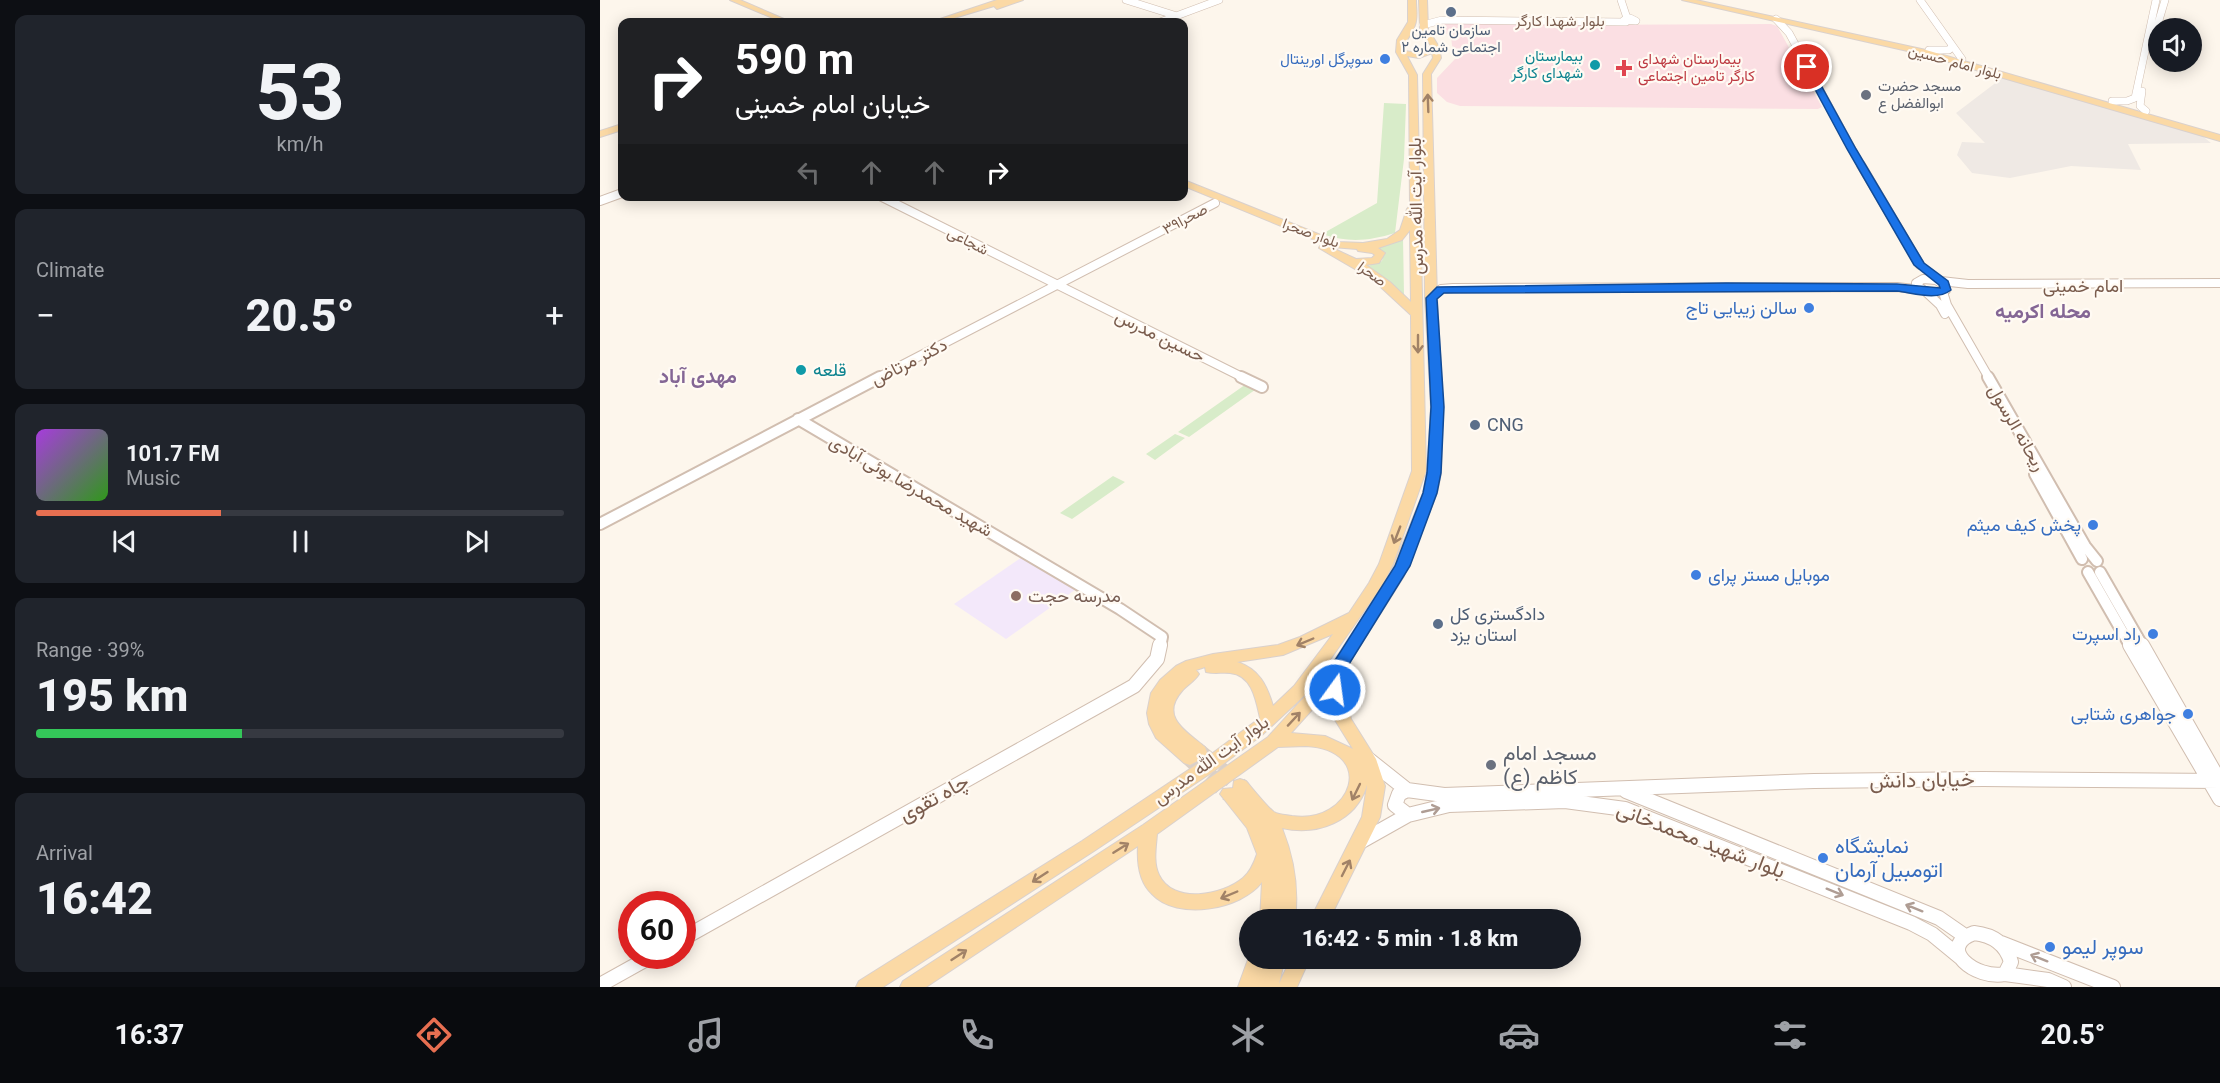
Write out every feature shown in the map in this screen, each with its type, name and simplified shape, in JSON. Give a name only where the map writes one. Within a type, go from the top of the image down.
[{"type":"main road","points":[[734,0],[777,18]]},
{"type":"main road","points":[[1412,0],[1413,23],[1411,29],[1401,40],[1401,52],[1419,56],[1425,55],[1435,47],[1423,21],[1423,0]]},
{"type":"main road","name":"بلوار امام حسین","points":[[1686,0],[1869,39]]},
{"type":"main road","name":"بلوار امام حسین","points":[[1704,0],[1958,62],[2220,138]]},
{"type":"main road","points":[[949,18],[1010,1]]},
{"type":"main road","points":[[961,18],[1010,1]]},
{"type":"main road","name":"بلوار امام حسین","points":[[1880,42],[1959,56],[2220,131]]},
{"type":"main road","name":"بلوار آیت الله مدرس","points":[[910,987],[1149,830],[1274,741],[1333,676],[1400,571],[1430,493],[1434,473],[1437,407],[1431,298],[1427,74],[1437,58],[1435,47]]},
{"type":"main road","name":"بلوار آیت الله مدرس","points":[[866,987],[1108,833],[1208,766],[1268,719],[1300,690],[1356,614],[1386,564],[1419,471],[1413,75],[1406,66],[1401,52]]},
{"type":"main road","points":[[1406,66],[1411,61],[1418,60],[1434,64]]},
{"type":"main road","points":[[600,130],[618,126]]},
{"type":"main road","points":[[600,134],[618,127]]},
{"type":"main road","name":"بلوار صحرا","points":[[1188,185],[1336,245],[1377,244],[1391,241],[1401,235],[1406,230],[1415,196]]},
{"type":"main road","name":"صحرا","points":[[1188,192],[1357,262],[1380,278],[1418,316]]},
{"type":"main road","points":[[1336,245],[1345,248],[1375,250],[1380,253],[1375,261],[1357,262]]},
{"type":"main road","points":[[1268,719],[1261,689],[1252,675],[1239,669],[1219,667],[1195,672],[1178,682],[1167,700],[1165,717],[1195,755],[1163,735],[1154,719],[1155,699],[1169,678],[1191,665],[1219,659],[1254,657],[1305,642],[1356,614]]},
{"type":"main road","points":[[1325,909],[1371,817],[1376,786],[1368,759],[1344,720],[1333,676]]},
{"type":"main road","points":[[1269,909],[1270,886],[1266,854],[1256,827],[1235,790],[1267,817],[1288,823],[1307,824],[1326,820],[1343,812],[1355,798],[1361,783],[1359,770],[1353,757],[1341,747],[1323,741],[1274,741]]},
{"type":"main road","points":[[1267,817],[1280,849],[1287,884],[1287,909]]},
{"type":"main road","points":[[1149,830],[1146,860],[1150,878],[1161,892],[1182,901],[1206,903],[1230,896],[1249,884],[1261,869],[1266,854]]},
{"type":"main road","points":[[1248,987],[1254,969]]},
{"type":"main road","points":[[1268,987],[1273,969]]},
{"type":"main road","points":[[1287,987],[1295,969]]},
{"type":"street","points":[[1126,0],[1177,16]]},
{"type":"street","points":[[1171,18],[1219,0]]},
{"type":"street","points":[[1621,0],[1627,19]]},
{"type":"street","points":[[1627,19],[1629,0]]},
{"type":"street","points":[[1920,0],[1959,56]]},
{"type":"street","points":[[2112,101],[2127,101],[2134,98],[2156,0]]},
{"type":"street","points":[[2127,101],[2143,108],[2165,0]]},
{"type":"street","name":"بلوار شهدا کارگر","points":[[1423,21],[1627,19]]},
{"type":"street","points":[[1776,19],[1789,33],[1851,149],[1920,265],[1942,285]]},
{"type":"street","points":[[1789,33],[1793,28],[1807,27]]},
{"type":"street","points":[[1945,51],[1952,46]]},
{"type":"street","points":[[1929,50],[1945,51],[1959,56]]},
{"type":"street","points":[[600,201],[618,194]]},
{"type":"street","name":"شجاعی","points":[[890,201],[1057,285]]},
{"type":"street","name":"صحرا۳۹","points":[[1155,235],[1215,203]]},
{"type":"street","name":"دکتر مرتاض","points":[[600,524],[1155,235]]},
{"type":"street","points":[[1920,265],[1921,286]]},
{"type":"street","points":[[1432,279],[1454,285],[1942,285]]},
{"type":"street","name":"امام خمینی","points":[[1942,285],[2220,284]]},
{"type":"street","name":"امام خمینی","points":[[1942,285],[2220,284]]},
{"type":"street","name":"حسین مدرس","points":[[1057,285],[1262,387]]},
{"type":"street","points":[[1431,298],[1441,290],[1453,288],[1942,285]]},
{"type":"street","name":"ریحانه الرسول","points":[[1942,285],[1947,305],[2217,781],[2220,799]]},
{"type":"street","name":"ریحانه الرسول","points":[[1921,286],[1940,305],[2082,559],[2095,568]]},
{"type":"street","name":"شهید محمدرضا بوئی آبادی","points":[[798,419],[1119,609],[1162,637]]},
{"type":"street","name":"چاه تقوی","points":[[696,931],[1134,686],[1157,658],[1162,637]]},
{"type":"street","points":[[1368,759],[1407,790],[1396,797],[1395,805],[1408,815]]},
{"type":"street","name":"خیابان دانش","points":[[1623,790],[1781,782],[2217,781]]},
{"type":"street","points":[[1665,788],[1661,794],[1663,802],[1671,810]]},
{"type":"street","name":"بلوار شهید محمدخانی","points":[[1407,790],[1444,795],[1623,790],[1671,810],[1911,923],[1932,934],[1960,957]]},
{"type":"street","name":"بلوار شهید محمدخانی","points":[[1359,843],[1408,815],[1449,805],[1565,801],[1608,805],[1940,918],[1965,936]]},
{"type":"street","points":[[2064,987],[2048,980],[2006,974],[1996,978],[1984,977],[1972,971],[1960,957],[1959,942],[1965,936],[1974,933],[1985,934],[2001,943],[2113,987]]},
{"type":"street","points":[[2001,943],[2008,952],[2011,962],[2006,974]]},
{"type":"street","points":[[600,985],[629,969]]},
{"type":"shaded area","name":"بیمارستان شهدای کارگر تامین اجتماعی","points":[[1439,22],[1564,23],[1565,25],[1771,24],[1777,26],[1822,107],[1818,109],[1460,106],[1447,102],[1437,93],[1437,78],[1455,59],[1459,59],[1457,53],[1453,53],[1451,37],[1435,26]]},
{"type":"shaded area","points":[[2002,78],[2200,134],[2211,143],[2128,144],[2141,170],[2071,166],[2010,178],[1972,173],[1957,155],[1962,142],[1985,143],[1956,113]]},
{"type":"shaded area","name":"مدرسه حجت","points":[[1025,555],[1079,587],[1006,639],[954,604]]},
{"type":"green space","points":[[1384,103],[1406,104],[1404,159],[1395,233],[1358,240],[1341,239],[1322,234],[1377,203]]},
{"type":"green space","points":[[1403,237],[1404,295],[1368,266],[1382,261],[1384,252],[1375,247],[1399,241]]},
{"type":"green space","points":[[1249,382],[1259,387],[1189,437],[1178,432]]},
{"type":"green space","points":[[1175,434],[1185,438],[1155,460],[1146,454]]},
{"type":"green space","points":[[1113,476],[1125,482],[1072,519],[1060,513]]},
{"type":"tunnel","points":[[1199,752],[1240,786]]},
{"type":"tunnel","points":[[1190,758],[1229,794]]},
{"type":"place","name":"سازمان تامین اجتماعی شماره ۲","points":[[1451,12]]},
{"type":"place","name":"سوپرگل اورینتال","points":[[1385,59]]},
{"type":"place","name":"بیمارستان شهدای کارگر","points":[[1595,65]]},
{"type":"place","name":"بیمارستان شهدای کارگر تامین اجتماعی","points":[[1624,68]]},
{"type":"place","name":"مسجد حضرت ابوالفضل ع","points":[[1866,95]]},
{"type":"place","name":"سالن زیبایی تاج","points":[[1809,308]]},
{"type":"place","name":"قلعه","points":[[801,370]]},
{"type":"place","name":"CNG","points":[[1475,425]]},
{"type":"place","name":"پخش کیف میثم","points":[[2093,525]]},
{"type":"place","name":"موبایل مستر پرای","points":[[1696,575]]},
{"type":"place","name":"مدرسه حجت","points":[[1016,596]]},
{"type":"place","name":"دادگستری کل استان یزد","points":[[1438,624]]},
{"type":"place","name":"راد اسپرت","points":[[2153,634]]},
{"type":"place","name":"جواهری شتابی","points":[[2188,714]]},
{"type":"place","name":"مسجد امام کاظم (ع)","points":[[1491,765]]},
{"type":"place","name":"نمایشگاه اتومبیل آرمان","points":[[1823,858]]},
{"type":"place","name":"سوپر لیمو","points":[[2050,947]]},
{"type":"district","name":"محله اکرمیه","points":[[2043,311]]},
{"type":"district","name":"مهدی آباد","points":[[698,376]]},
{"type":"route","points":[[1335,690],[1333,676],[1397,576],[1430,493],[1434,473],[1437,407],[1431,298],[1441,290],[1453,288],[1726,287],[1897,287],[1931,293],[1946,290],[1944,283],[1929,275],[1920,265],[1851,149],[1807,67]]}]
